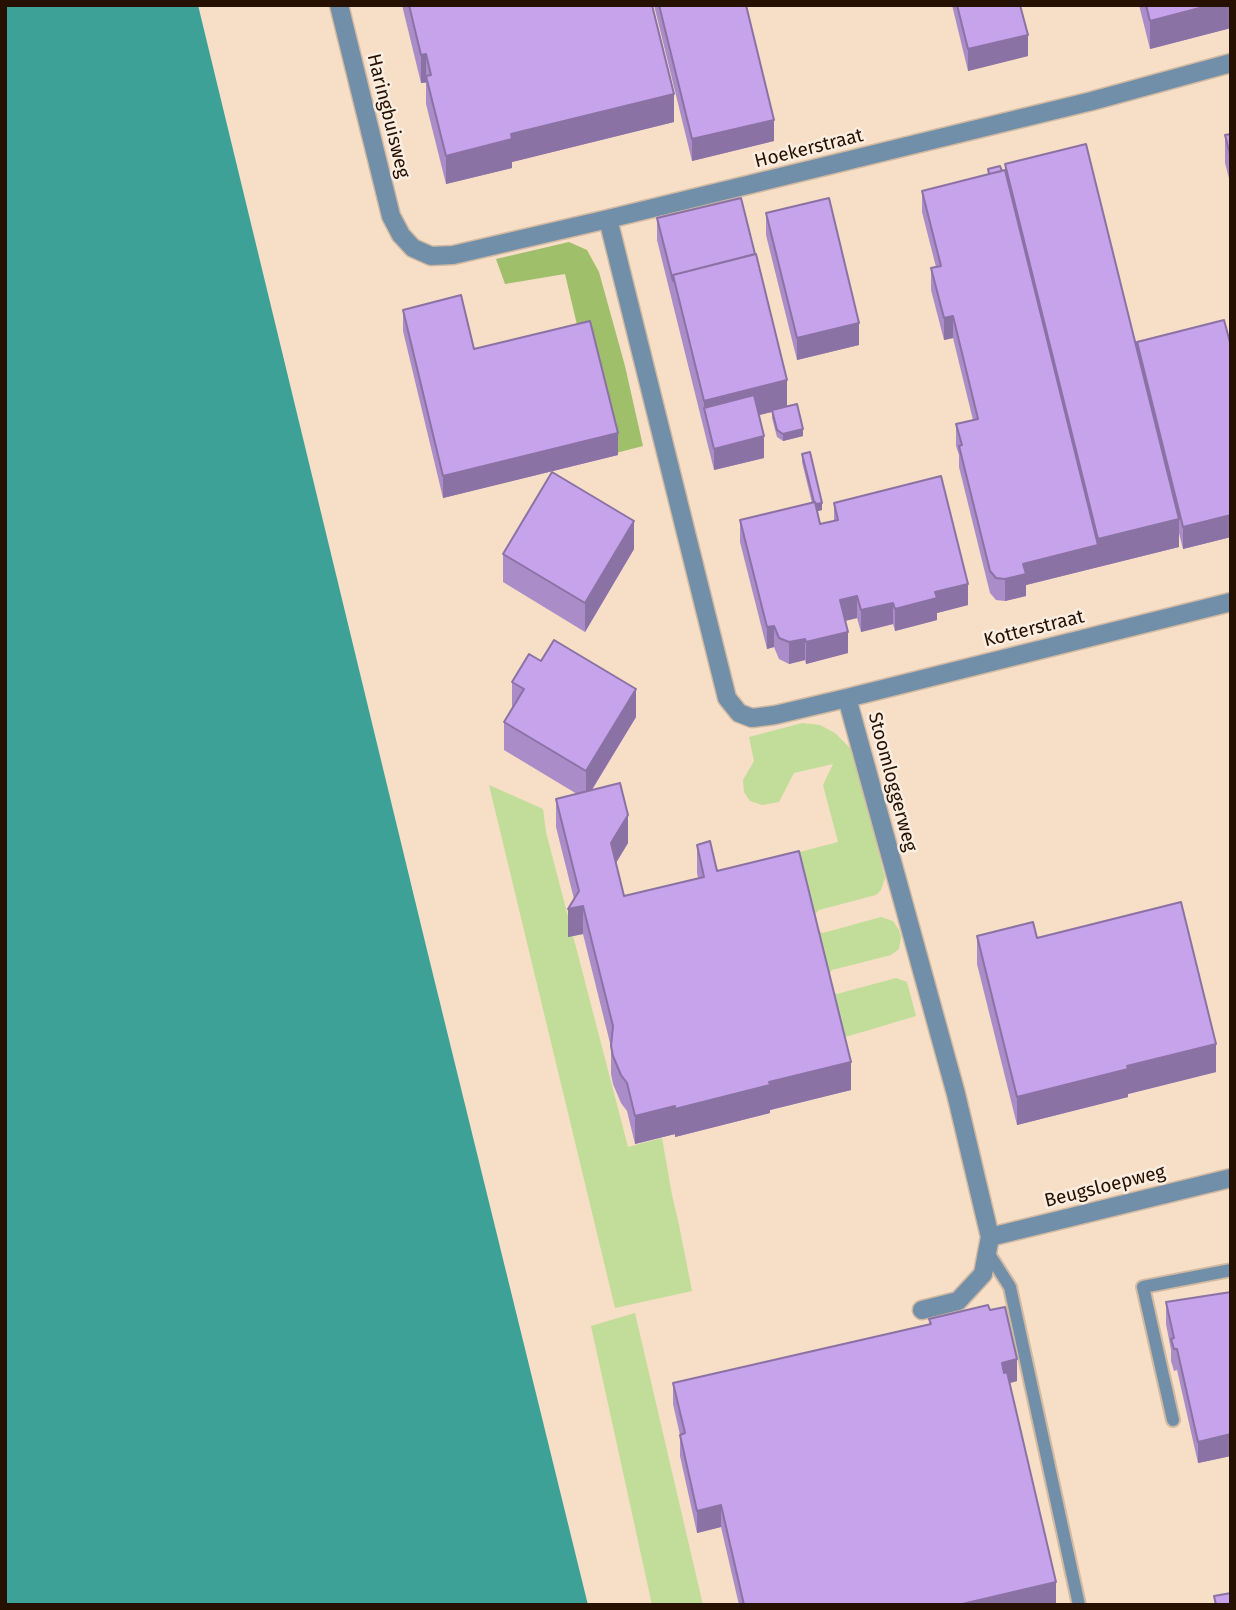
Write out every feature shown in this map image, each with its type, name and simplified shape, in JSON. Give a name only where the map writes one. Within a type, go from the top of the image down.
[{"type":"street","name":"Haringbuisweg","points":[[339,5],[391,216],[401,234]]},
{"type":"street","name":"Hoekerstraat","points":[[401,234],[413,248],[431,256],[453,255],[1092,102],[1231,64]]},
{"type":"street","name":"Stoomloggerweg","points":[[608,219],[727,698],[739,713],[752,718],[847,698],[956,1094],[988,1244]]},
{"type":"street","name":"Kotterstraat","points":[[847,698],[1231,602]]},
{"type":"street","name":"Beugsloepweg","points":[[988,1244],[1231,1178]]},
{"type":"street","points":[[922,1310],[958,1301],[983,1274],[988,1244]]},
{"type":"lane","points":[[988,1244],[1010,1287],[1079,1605]]},
{"type":"lane","points":[[1173,1420],[1143,1287],[1231,1270]]},
{"type":"green space","points":[[569,242],[587,250],[599,272],[625,366],[643,446],[616,453],[582,346],[565,274],[505,284],[496,259]]},
{"type":"green space","points":[[802,723],[820,725],[835,733],[854,752],[885,878],[876,895],[819,910],[813,916],[715,874],[838,842],[823,785],[833,764],[794,773],[779,802],[762,805],[750,801],[744,792],[743,780],[754,761],[749,737]]},
{"type":"green space","points":[[489,785],[543,809],[546,832],[628,1147],[662,1138],[692,1291],[615,1308]]},
{"type":"green space","points":[[881,917],[893,921],[899,930],[899,949],[891,955],[832,970],[827,977],[816,930],[823,933]]},
{"type":"green space","points":[[896,978],[907,982],[916,1016],[842,1038],[831,990],[837,994]]},
{"type":"green space","points":[[635,1313],[703,1605],[652,1605],[591,1326]]},
{"type":"water","points":[[5,5],[198,5],[588,1605],[5,1605]]},
{"type":"building","points":[[409,5],[652,5],[674,94],[511,134],[512,139],[446,156],[426,76],[431,75],[426,54],[421,55]]},
{"type":"building","points":[[659,5],[746,5],[774,120],[692,139]]},
{"type":"building","points":[[957,5],[1020,5],[1028,35],[968,49]]},
{"type":"building","points":[[1146,5],[1211,5],[1150,21]]},
{"type":"building","points":[[1231,134],[1231,158],[1225,135]]},
{"type":"building","points":[[1086,144],[1179,519],[1098,539],[1005,164]]},
{"type":"building","points":[[1000,166],[1002,171],[989,174],[988,169]]},
{"type":"building","points":[[1005,170],[1098,545],[1023,564],[1026,574],[1005,579],[996,578],[990,571],[959,446],[962,445],[956,424],[978,419],[953,316],[944,318],[931,268],[941,266],[922,191]]},
{"type":"building","points":[[741,198],[755,254],[673,275],[673,281],[657,218]]},
{"type":"building","points":[[829,198],[859,323],[797,338],[766,213]]},
{"type":"building","points":[[756,254],[787,380],[704,401],[673,275]]},
{"type":"building","points":[[461,295],[474,349],[590,321],[618,433],[443,476],[403,310]]},
{"type":"building","points":[[1224,320],[1231,346],[1231,515],[1183,527],[1137,342]]},
{"type":"building","points":[[754,395],[764,436],[714,449],[704,408]]},
{"type":"building","points":[[797,404],[803,429],[783,434],[777,430],[772,410]]},
{"type":"building","points":[[810,452],[822,503],[814,502],[802,454]]},
{"type":"building","points":[[552,472],[634,521],[585,603],[503,554]]},
{"type":"building","points":[[941,476],[968,584],[935,592],[937,598],[895,609],[893,603],[861,610],[857,596],[840,600],[848,632],[806,642],[805,639],[789,642],[779,638],[774,626],[767,627],[740,520],[815,502],[820,524],[838,520],[834,503]]},
{"type":"building","points":[[554,640],[636,689],[586,771],[504,722],[524,689],[512,682],[529,654],[541,661]]},
{"type":"building","points":[[620,783],[628,815],[611,843],[624,896],[704,877],[697,845],[710,841],[717,871],[799,851],[851,1062],[675,1109],[675,1106],[635,1116],[627,1083],[613,1056],[613,1026],[583,906],[568,909],[579,891],[556,799]]},
{"type":"building","points":[[1181,902],[1216,1044],[1017,1097],[977,936],[1033,922],[1037,938]]},
{"type":"building","points":[[1231,1292],[1231,1434],[1198,1442],[1177,1349],[1174,1349],[1171,1339],[1174,1338],[1166,1302]]},
{"type":"building","points":[[988,1305],[990,1310],[1005,1307],[1017,1359],[1002,1363],[1004,1373],[1007,1372],[1056,1582],[958,1605],[744,1605],[721,1505],[697,1511],[680,1435],[685,1433],[673,1383],[931,1324],[929,1319]]},
{"type":"building","points":[[1231,1593],[1231,1605],[1216,1605],[1214,1596]]}]
